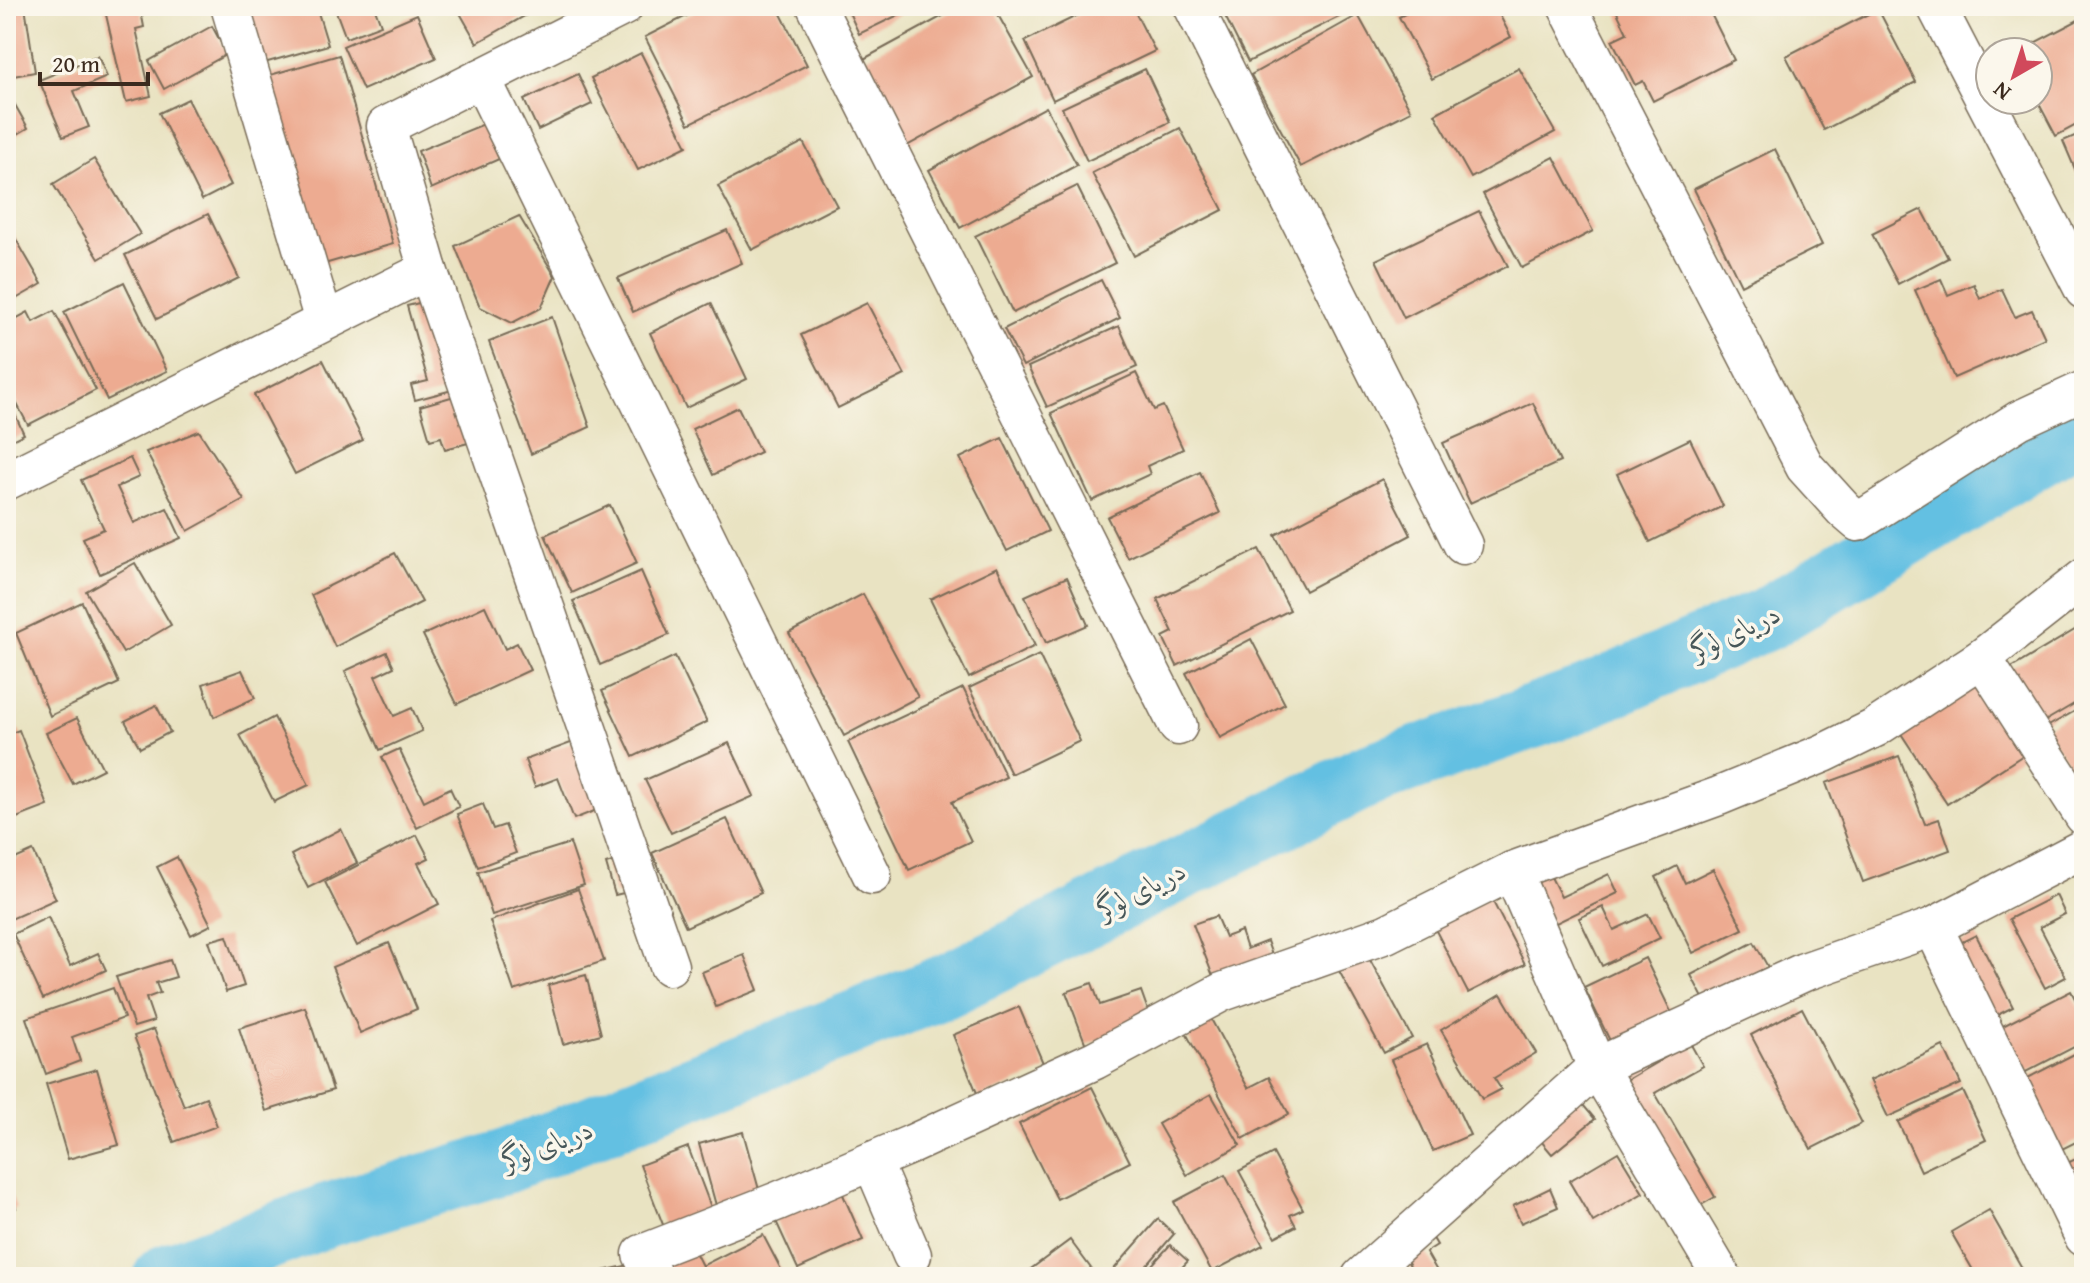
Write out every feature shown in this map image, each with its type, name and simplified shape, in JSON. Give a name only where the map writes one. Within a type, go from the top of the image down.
[{"type":"street","points":[[230,6],[324,321]]},
{"type":"street","points":[[624,6],[386,126],[428,270],[669,966]]},
{"type":"street","points":[[816,6],[1178,726]]},
{"type":"street","points":[[1193,6],[1463,545]]},
{"type":"street","points":[[1567,6],[1805,467],[1858,522],[2019,420],[2084,390]]},
{"type":"street","points":[[1936,6],[2084,290]]},
{"type":"street","points":[[481,78],[872,875]]},
{"type":"street","points":[[6,481],[428,270]]},
{"type":"street","points":[[653,1277],[642,1254],[872,1161],[1095,1060],[1222,992],[1386,934],[1512,871],[1719,796],[1824,753],[1875,728],[1982,658],[2084,578]]},
{"type":"street","points":[[1982,658],[2084,816]]},
{"type":"street","points":[[1361,1277],[1597,1067],[1804,972],[1933,927],[2084,848]]},
{"type":"street","points":[[1512,871],[1597,1067],[1722,1277]]},
{"type":"street","points":[[1933,927],[2084,1237]]},
{"type":"street","points":[[872,1161],[912,1255]]},
{"type":"building","points":[[6,6],[25,6],[35,72],[8,77]]},
{"type":"building","points":[[104,6],[140,6],[144,27],[136,29],[151,96],[126,102]]},
{"type":"building","points":[[240,6],[316,6],[328,45],[257,65]]},
{"type":"building","points":[[334,6],[374,6],[381,25],[346,38]]},
{"type":"building","points":[[456,6],[542,6],[477,43]]},
{"type":"building","points":[[706,6],[777,6],[807,65],[689,124],[645,37]]},
{"type":"building","points":[[846,6],[917,6],[859,34]]},
{"type":"building","points":[[961,6],[993,6],[1033,77],[907,146],[860,61]]},
{"type":"building","points":[[1097,6],[1132,6],[1155,51],[1053,100],[1025,41]]},
{"type":"building","points":[[1220,6],[1343,6],[1347,13],[1248,62]]},
{"type":"building","points":[[1420,6],[1495,6],[1511,37],[1432,79],[1399,17]]},
{"type":"building","points":[[1707,6],[1734,60],[1653,101],[1643,81],[1635,85],[1612,40],[1627,33],[1615,8]]},
{"type":"building","points":[[1878,9],[1916,82],[1824,130],[1786,56]]},
{"type":"building","points":[[417,14],[436,58],[363,90],[343,46]]},
{"type":"building","points":[[1358,15],[1411,111],[1301,167],[1251,75]]},
{"type":"building","points":[[2084,17],[2084,121],[2056,136],[2045,116],[2054,116],[2054,36],[2048,36]]},
{"type":"building","points":[[212,26],[227,54],[164,89],[149,61]]},
{"type":"building","points":[[641,53],[687,146],[638,170],[591,78]]},
{"type":"building","points":[[339,55],[393,244],[314,267],[260,78]]},
{"type":"building","points":[[98,56],[107,77],[74,91],[89,127],[63,137],[39,80]]},
{"type":"building","points":[[1519,68],[1555,132],[1471,178],[1435,114]]},
{"type":"building","points":[[1145,69],[1170,122],[1087,161],[1062,108]]},
{"type":"building","points":[[578,74],[592,104],[538,130],[524,100]]},
{"type":"building","points":[[6,89],[28,128],[6,141]]},
{"type":"building","points":[[188,99],[231,185],[202,200],[159,113]]},
{"type":"building","points":[[1046,107],[1077,165],[960,228],[929,170]]},
{"type":"building","points":[[484,124],[499,159],[431,189],[418,151]]},
{"type":"building","points":[[1180,128],[1223,210],[1134,256],[1092,173]]},
{"type":"building","points":[[2084,132],[2084,190],[2063,141]]},
{"type":"building","points":[[803,142],[837,206],[752,250],[718,186]]},
{"type":"building","points":[[1775,149],[1822,245],[1741,285],[1694,189]]},
{"type":"building","points":[[1554,157],[1593,231],[1522,268],[1483,194]]},
{"type":"building","points":[[94,159],[140,234],[99,259],[53,184]]},
{"type":"building","points":[[1077,186],[1115,263],[1013,313],[975,236]]},
{"type":"building","points":[[1922,209],[1948,258],[1898,284],[1872,234]]},
{"type":"building","points":[[1479,211],[1508,266],[1404,318],[1376,260]]},
{"type":"building","points":[[208,214],[239,278],[157,319],[125,255]]},
{"type":"building","points":[[519,216],[555,276],[541,308],[512,323],[480,307],[455,246]]},
{"type":"building","points":[[6,222],[42,284],[7,304],[6,303]]},
{"type":"building","points":[[727,230],[742,263],[633,312],[618,278]]},
{"type":"building","points":[[1941,279],[1948,295],[1974,284],[1980,299],[2002,289],[2015,317],[2032,310],[2045,338],[1954,378],[1915,290]]},
{"type":"building","points":[[1101,280],[1120,318],[1023,366],[1004,329]]},
{"type":"building","points":[[124,282],[167,371],[107,400],[64,312]]},
{"type":"building","points":[[431,300],[456,389],[415,400],[411,385],[428,381],[407,306]]},
{"type":"building","points":[[711,303],[747,379],[686,408],[650,333]]},
{"type":"building","points":[[867,303],[905,375],[838,408],[801,335]]},
{"type":"building","points":[[54,311],[96,390],[28,425],[6,383],[6,324],[28,312],[33,322]]},
{"type":"building","points":[[552,317],[590,427],[531,454],[489,342]]},
{"type":"building","points":[[1119,326],[1137,367],[1047,407],[1028,367]]},
{"type":"building","points":[[323,360],[363,440],[295,474],[254,395]]},
{"type":"building","points":[[1136,373],[1154,410],[1163,406],[1183,449],[1147,466],[1150,474],[1092,501],[1051,413]]},
{"type":"building","points":[[6,395],[24,434],[6,443]]},
{"type":"building","points":[[458,395],[472,442],[445,449],[441,437],[430,440],[420,406]]},
{"type":"building","points":[[1533,403],[1560,462],[1470,503],[1443,443]]},
{"type":"building","points":[[738,407],[760,452],[713,475],[692,429]]},
{"type":"building","points":[[199,431],[244,500],[188,531],[146,452]]},
{"type":"building","points":[[1002,438],[1048,531],[1007,551],[960,458]]},
{"type":"building","points":[[1690,439],[1723,506],[1650,542],[1617,474]]},
{"type":"building","points":[[130,458],[139,477],[117,487],[134,523],[167,508],[181,538],[100,574],[83,538],[104,529],[81,480]]},
{"type":"building","points":[[1200,472],[1220,513],[1128,558],[1107,517]]},
{"type":"building","points":[[1382,479],[1411,535],[1305,591],[1275,535]]},
{"type":"building","points":[[610,505],[637,563],[572,593],[545,535]]},
{"type":"building","points":[[1259,549],[1290,610],[1177,666],[1163,637],[1173,632],[1157,599]]},
{"type":"building","points":[[395,553],[422,602],[335,647],[311,595]]},
{"type":"building","points":[[135,563],[171,625],[123,653],[86,591]]},
{"type":"building","points":[[997,567],[1035,646],[969,678],[930,599]]},
{"type":"building","points":[[641,571],[669,635],[600,665],[573,601]]},
{"type":"building","points":[[1067,577],[1088,625],[1046,643],[1025,596]]},
{"type":"building","points":[[863,594],[918,697],[844,736],[789,633]]},
{"type":"building","points":[[82,602],[119,683],[50,716],[16,633]]},
{"type":"building","points":[[485,606],[505,649],[517,643],[530,670],[457,704],[423,635]]},
{"type":"building","points":[[2078,628],[2084,637],[2084,698],[2035,727],[2003,673]]},
{"type":"building","points":[[1251,639],[1285,704],[1220,738],[1186,673]]},
{"type":"building","points":[[387,652],[394,667],[375,676],[394,716],[412,708],[422,731],[380,750],[345,671]]},
{"type":"building","points":[[1039,655],[1080,741],[1011,774],[969,688]]},
{"type":"building","points":[[675,656],[707,722],[633,757],[602,691]]},
{"type":"building","points":[[242,670],[255,698],[214,717],[203,684]]},
{"type":"building","points":[[1981,680],[2028,752],[1947,804],[1900,732]]},
{"type":"building","points":[[963,688],[1006,777],[952,802],[971,841],[909,870],[848,742]]},
{"type":"building","points":[[156,705],[170,732],[140,748],[125,721]]},
{"type":"building","points":[[2084,706],[2084,787],[2045,728]]},
{"type":"building","points":[[274,717],[309,785],[274,802],[240,735]]},
{"type":"building","points":[[77,718],[103,769],[73,784],[46,733]]},
{"type":"building","points":[[19,730],[48,806],[6,822],[6,735]]},
{"type":"building","points":[[576,741],[602,808],[574,819],[558,778],[535,787],[525,760]]},
{"type":"building","points":[[729,743],[754,796],[671,833],[645,780]]},
{"type":"building","points":[[399,749],[424,801],[450,788],[459,807],[417,828],[382,757]]},
{"type":"building","points":[[1899,756],[1925,824],[1939,819],[1950,850],[1863,882],[1826,783]]},
{"type":"building","points":[[483,804],[493,829],[505,825],[516,853],[478,867],[457,814]]},
{"type":"building","points":[[727,819],[761,893],[686,927],[652,853]]},
{"type":"building","points":[[341,829],[357,863],[308,888],[291,855]]},
{"type":"building","points":[[417,835],[429,858],[418,863],[439,904],[357,946],[325,882]]},
{"type":"building","points":[[570,843],[584,885],[492,915],[478,872]]},
{"type":"building","points":[[33,851],[56,899],[11,919],[6,908],[6,863]]},
{"type":"building","points":[[177,857],[211,925],[191,935],[157,867]]},
{"type":"building","points":[[619,860],[628,892],[615,895],[606,864]]},
{"type":"building","points":[[1677,866],[1685,883],[1713,869],[1743,929],[1693,953],[1656,877]]},
{"type":"building","points":[[1547,869],[1561,897],[1609,874],[1618,893],[1552,925],[1530,878]]},
{"type":"building","points":[[578,889],[604,961],[514,991],[490,921]]},
{"type":"building","points":[[2056,895],[2065,914],[2040,927],[2066,977],[2045,988],[2009,919]]},
{"type":"building","points":[[1490,896],[1525,964],[1468,993],[1433,925]]},
{"type":"building","points":[[1603,907],[1614,930],[1648,914],[1660,938],[1602,966],[1579,918]]},
{"type":"building","points":[[1216,916],[1225,937],[1241,931],[1247,949],[1267,941],[1274,961],[1216,984],[1193,924]]},
{"type":"building","points":[[48,917],[70,966],[98,953],[106,970],[43,999],[13,934]]},
{"type":"building","points":[[1976,935],[2013,1007],[1988,1020],[1950,948]]},
{"type":"building","points":[[227,936],[244,986],[226,992],[209,941]]},
{"type":"building","points":[[1754,942],[1768,967],[1704,1000],[1691,975]]},
{"type":"building","points":[[389,943],[417,1009],[360,1033],[332,967]]},
{"type":"building","points":[[1362,945],[1412,1038],[1384,1053],[1333,960]]},
{"type":"building","points":[[744,955],[758,990],[716,1007],[702,972]]},
{"type":"building","points":[[1645,958],[1674,1018],[1613,1047],[1584,987]]},
{"type":"building","points":[[170,960],[176,977],[156,983],[160,993],[146,998],[154,1021],[134,1027],[116,977]]},
{"type":"building","points":[[586,975],[601,1034],[563,1044],[548,985]]},
{"type":"building","points":[[1092,983],[1100,1005],[1141,991],[1152,1022],[1086,1045],[1066,992]]},
{"type":"building","points":[[113,988],[124,1018],[72,1037],[80,1061],[46,1074],[26,1018]]},
{"type":"building","points":[[2071,991],[2084,1016],[2084,1042],[2018,1076],[1995,1030]]},
{"type":"building","points":[[1501,994],[1536,1053],[1494,1078],[1501,1089],[1482,1099],[1441,1030]]},
{"type":"building","points":[[305,1007],[333,1090],[266,1111],[239,1028]]},
{"type":"building","points":[[1019,1007],[1046,1070],[979,1098],[953,1035]]},
{"type":"building","points":[[1802,1008],[1862,1123],[1811,1149],[1751,1035]]},
{"type":"building","points":[[1211,1019],[1248,1088],[1269,1077],[1289,1114],[1243,1139],[1186,1033]]},
{"type":"building","points":[[154,1029],[184,1106],[206,1097],[217,1126],[174,1142],[134,1036]]},
{"type":"building","points":[[1690,1043],[1703,1066],[1655,1093],[1715,1197],[1691,1211],[1618,1085]]},
{"type":"building","points":[[1427,1044],[1470,1135],[1433,1151],[1391,1060]]},
{"type":"building","points":[[1943,1046],[1961,1084],[1888,1117],[1870,1080]]},
{"type":"building","points":[[2084,1049],[2084,1138],[2058,1151],[2022,1081]]},
{"type":"building","points":[[97,1069],[119,1145],[68,1159],[46,1084]]},
{"type":"building","points":[[1092,1087],[1130,1162],[1057,1199],[1019,1124]]},
{"type":"building","points":[[1963,1091],[1986,1140],[1921,1171],[1898,1122]]},
{"type":"building","points":[[1211,1094],[1240,1145],[1187,1175],[1158,1124]]},
{"type":"building","points":[[1578,1099],[1595,1119],[1552,1154],[1535,1134]]},
{"type":"building","points":[[743,1132],[761,1197],[717,1209],[699,1144]]},
{"type":"building","points":[[688,1147],[715,1218],[667,1235],[640,1165]]},
{"type":"building","points":[[1618,1152],[1643,1193],[1593,1222],[1569,1181]]},
{"type":"building","points":[[1273,1153],[1303,1209],[1290,1215],[1296,1226],[1275,1237],[1239,1171]]},
{"type":"building","points":[[2084,1155],[2084,1214],[2059,1167]]},
{"type":"building","points":[[1225,1175],[1263,1245],[1212,1272],[1174,1202]]},
{"type":"building","points":[[6,1182],[16,1208],[6,1212]]},
{"type":"building","points":[[1550,1188],[1558,1207],[1521,1223],[1513,1206]]},
{"type":"building","points":[[841,1190],[863,1240],[798,1269],[775,1219]]},
{"type":"building","points":[[1989,1210],[2026,1275],[1977,1277],[1951,1232]]},
{"type":"building","points":[[1158,1219],[1174,1234],[1137,1277],[1107,1277]]},
{"type":"building","points":[[1428,1230],[1437,1245],[1426,1252],[1437,1271],[1426,1277],[1416,1277],[1403,1253]]},
{"type":"building","points":[[763,1235],[784,1275],[781,1277],[666,1277],[658,1261],[691,1244],[702,1266]]},
{"type":"building","points":[[1070,1240],[1093,1271],[1085,1277],[1020,1277]]},
{"type":"building","points":[[1170,1245],[1188,1261],[1173,1277],[1141,1277]]},
{"type":"building","points":[[639,1263],[642,1277],[579,1277],[579,1276]]},
{"type":"waterway","name":"دریای لوگر","points":[[165,1277],[328,1215],[504,1162],[948,985],[1364,777],[1577,701],[1768,618],[2084,427]]}]
